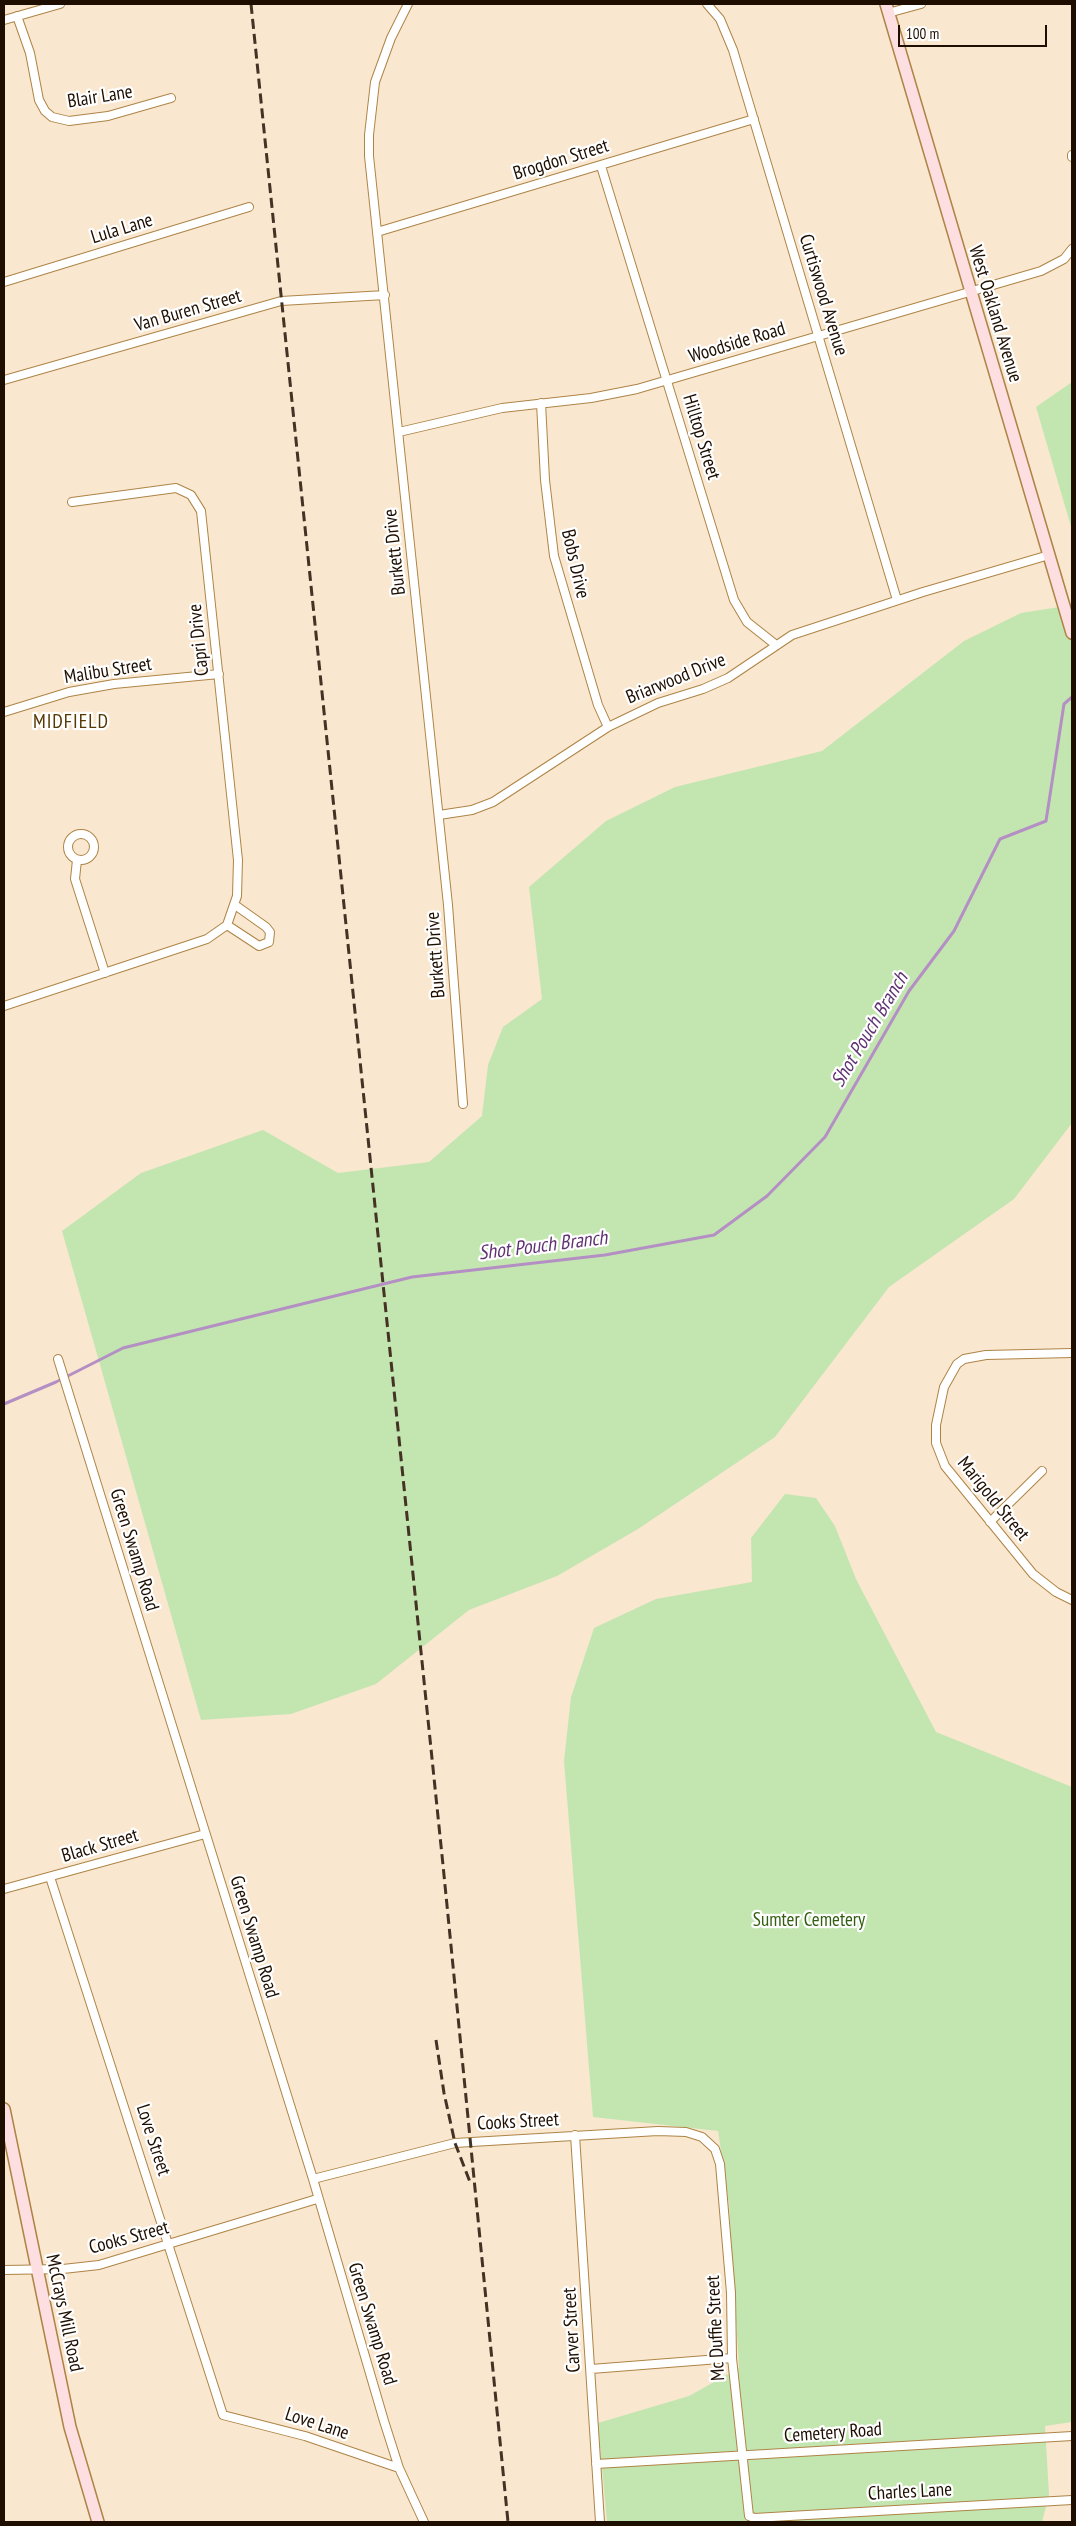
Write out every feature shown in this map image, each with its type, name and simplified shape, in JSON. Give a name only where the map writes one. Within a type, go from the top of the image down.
[{"type":"street","points":[[4,20],[60,4]]},
{"type":"street","name":"Burkett Drive","points":[[408,4],[382,60],[371,108],[370,156],[448,905],[463,1104]]},
{"type":"street","name":"Curtiswood Avenue","points":[[707,4],[727,33],[897,600]]},
{"type":"street","points":[[887,8],[921,4]]},
{"type":"street","name":"West Oakland Avenue","points":[[887,8],[1072,633]]},
{"type":"street","name":"Blair Lane","points":[[17,16],[30,53],[39,100],[45,111],[52,117],[69,121],[108,116],[170,98]]},
{"type":"street","name":"Brogdon Street","points":[[377,232],[754,119]]},
{"type":"street","name":"Hilltop Street","points":[[601,166],[734,600],[748,622],[776,645]]},
{"type":"street","name":"Lula Lane","points":[[4,282],[249,207]]},
{"type":"street","name":"Woodside Road","points":[[399,432],[487,411],[591,398],[637,389],[970,292],[1055,265],[1072,249]]},
{"type":"street","name":"Van Buren Street","points":[[4,380],[282,302],[385,296]]},
{"type":"street","name":"Bobs Drive","points":[[541,403],[545,480],[554,556],[598,705],[608,727]]},
{"type":"street","name":"Capri Drive","points":[[72,502],[176,488],[184,490],[197,502],[204,524],[238,860],[235,905],[227,925]]},
{"type":"street","name":"Briarwood Drive","points":[[439,815],[472,810],[493,802],[608,727],[658,703],[703,689],[728,678],[776,645],[806,629],[1049,555]]},
{"type":"street","name":"Malibu Street","points":[[4,712],[69,692],[114,684],[219,674]]},
{"type":"street","points":[[77,860],[74,879],[105,973]]},
{"type":"street","points":[[4,1006],[187,947],[214,935],[227,925],[259,946],[269,942],[270,932],[266,927],[235,905]]},
{"type":"street","name":"Marigold Street","points":[[1072,1353],[986,1355],[964,1359],[953,1370],[944,1387],[936,1425],[939,1454],[944,1466],[1033,1574],[1056,1592],[1072,1600]]},
{"type":"street","name":"Green Swamp Road","points":[[58,1359],[313,2179],[317,2198],[399,2468],[424,2522]]},
{"type":"street","points":[[990,1522],[1042,1471]]},
{"type":"street","name":"Black Street","points":[[4,1889],[205,1834]]},
{"type":"street","name":"Love Street","points":[[50,1877],[170,2244],[223,2415]]},
{"type":"street","name":"McCrays Mill Road","points":[[4,2109],[70,2427],[98,2522]]},
{"type":"street","name":"Cooks Street","points":[[313,2179],[455,2143],[674,2131],[686,2132],[708,2142]]},
{"type":"street","name":"Carver Street","points":[[575,2135],[600,2522]]},
{"type":"street","name":"Mc Duffie Street","points":[[708,2142],[715,2149],[720,2164],[732,2293],[732,2358],[749,2516]]},
{"type":"street","name":"Cooks Street","points":[[4,2270],[99,2265],[317,2198]]},
{"type":"street","points":[[591,2369],[732,2358]]},
{"type":"street","name":"Love Lane","points":[[223,2415],[292,2432],[399,2468]]},
{"type":"street","name":"Cemetery Road","points":[[596,2464],[1072,2436]]},
{"type":"street","name":"Charles Lane","points":[[749,2516],[754,2518],[1072,2500]]},
{"type":"green space","points":[[1072,382],[1072,530],[1036,407]]},
{"type":"green space","points":[[1072,605],[1072,1123],[1014,1199],[889,1287],[775,1437],[638,1529],[557,1576],[469,1610],[376,1684],[291,1714],[201,1720],[62,1231],[141,1173],[263,1130],[338,1173],[429,1162],[482,1116],[488,1065],[503,1027],[542,999],[529,887],[606,821],[675,787],[822,751],[964,641],[1021,613]]},
{"type":"green space","name":"Sumter Cemetery","points":[[785,1494],[816,1498],[835,1526],[856,1579],[936,1732],[1072,1787],[1072,2422],[1045,2426],[1049,2495],[1042,2522],[607,2522],[598,2423],[689,2396],[739,2368],[729,2204],[718,2131],[593,2117],[564,1761],[571,1697],[594,1628],[656,1599],[752,1582],[751,1538]]},
{"type":"waterway","name":"Shot Pouch Branch","points":[[4,1404],[56,1382],[123,1348],[412,1277],[605,1255],[714,1235],[767,1196],[825,1137],[909,991],[954,931],[1000,839],[1046,821],[1064,704],[1072,697]]},
{"type":"railway","points":[[251,4],[443,1865],[508,2522]]},
{"type":"railway","points":[[436,2040],[444,2093],[455,2143],[470,2182]]},
{"type":"district","name":"MIDFIELD","points":[[71,722]]}]
